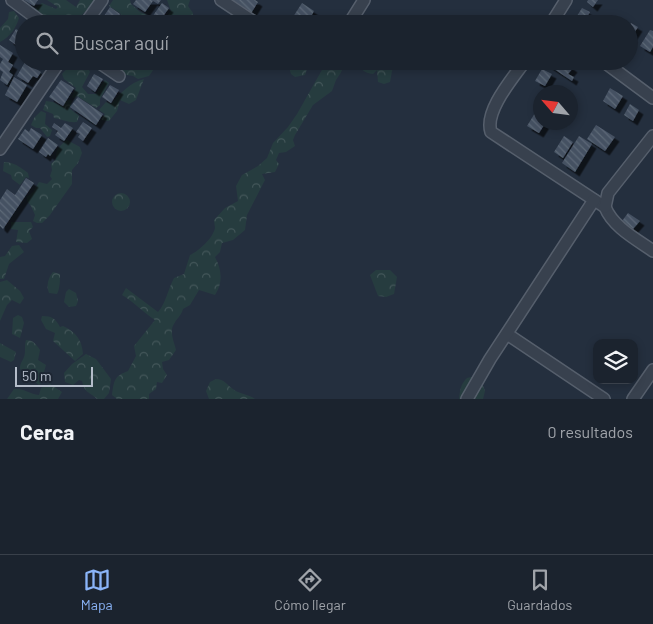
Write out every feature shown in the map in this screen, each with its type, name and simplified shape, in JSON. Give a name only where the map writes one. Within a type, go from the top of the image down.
[{"type":"street","points":[[12,0],[32,15]]},
{"type":"street","points":[[92,15],[102,0]]},
{"type":"street","points":[[221,0],[244,15]]},
{"type":"street","points":[[354,15],[364,0]]},
{"type":"street","points":[[557,15],[566,0]]},
{"type":"street","points":[[1,144],[54,70]]},
{"type":"street","points":[[110,70],[118,76]]},
{"type":"street","points":[[519,70],[494,107],[490,120],[490,129],[494,134],[605,207],[611,218],[620,227],[653,251]]},
{"type":"street","points":[[615,70],[653,98]]},
{"type":"street","points":[[605,207],[608,194],[653,136]]},
{"type":"street","points":[[467,399],[594,200]]},
{"type":"street","points":[[507,334],[604,399]]},
{"type":"street","points":[[633,399],[653,370]]},
{"type":"green space","points":[[47,0],[66,0],[76,7],[80,0],[95,0],[82,15],[34,15],[26,7],[29,5],[35,9],[42,3],[56,9],[58,7]]},
{"type":"green space","points":[[113,0],[130,0],[131,4],[140,12],[148,15],[120,15],[109,6]]},
{"type":"green space","points":[[167,0],[190,0],[188,6],[193,15],[168,15],[171,11]]},
{"type":"green space","points":[[14,11],[17,15],[15,15],[15,27],[10,35],[0,42],[0,28],[8,19],[9,12]]},
{"type":"green space","points":[[66,70],[89,70],[90,72],[82,87],[88,94],[96,94],[105,80],[109,83],[100,99],[100,105],[96,108],[77,96],[72,97],[76,88],[64,79],[62,74]]},
{"type":"green space","points":[[114,70],[153,70],[149,76],[138,79],[133,76],[119,74]]},
{"type":"green space","points":[[290,70],[307,70],[305,75],[295,77]]},
{"type":"green space","points":[[322,70],[342,70],[332,91],[313,105],[295,135],[293,140],[295,146],[286,152],[279,153],[276,160],[279,164],[275,172],[262,174],[265,180],[247,215],[245,230],[233,240],[222,243],[220,252],[215,257],[221,276],[215,295],[199,290],[190,305],[183,309],[175,322],[172,333],[176,350],[169,360],[162,362],[163,369],[167,375],[162,383],[157,382],[156,389],[149,394],[149,399],[117,399],[112,395],[117,377],[128,371],[136,356],[134,346],[155,320],[122,295],[126,288],[158,312],[174,278],[184,274],[190,255],[212,236],[215,228],[214,220],[225,208],[238,201],[236,186],[242,175],[258,166],[267,158],[273,143],[297,114]]},
{"type":"green space","points":[[363,70],[377,70],[373,74]]},
{"type":"green space","points":[[377,70],[392,70],[390,82],[384,84],[378,82]]},
{"type":"green space","points":[[144,79],[136,100],[129,104],[120,100],[117,111],[109,121],[101,120],[105,114],[99,110],[106,102],[111,104],[122,92]]},
{"type":"green space","points":[[46,101],[63,107],[66,101],[72,101],[69,108],[79,116],[77,122],[54,118],[53,114],[43,110]]},
{"type":"green space","points":[[41,111],[46,113],[45,124],[52,130],[50,136],[47,137],[40,128],[31,125],[34,118]]},
{"type":"green space","points":[[67,140],[80,147],[82,153],[78,163],[72,170],[72,184],[50,215],[42,223],[37,223],[33,221],[35,215],[27,201],[27,197],[33,192],[39,182],[47,184],[52,179],[50,176],[51,164],[56,159],[56,153],[59,148]]},
{"type":"green space","points":[[4,162],[20,167],[28,173],[29,178],[26,177],[20,185],[12,179],[11,175],[3,171]]},
{"type":"green space","points":[[121,193],[127,196],[130,202],[127,208],[121,211],[115,208],[112,202],[115,196]]},
{"type":"green space","points":[[11,222],[31,222],[33,227],[29,231],[32,239],[27,243],[16,242],[18,230],[11,229]]},
{"type":"green space","points":[[19,245],[24,252],[9,264],[4,279],[0,279],[0,257],[5,256],[12,246]]},
{"type":"green space","points":[[376,270],[390,270],[397,277],[394,294],[386,297],[378,296],[370,275]]},
{"type":"green space","points":[[53,272],[60,274],[57,294],[49,293],[48,290],[48,282]]},
{"type":"green space","points":[[7,280],[20,291],[24,298],[20,304],[12,300],[7,305],[0,321],[0,282]]},
{"type":"green space","points":[[69,289],[76,293],[78,301],[76,306],[69,307],[64,302],[66,292]]},
{"type":"green space","points":[[18,315],[22,317],[24,323],[20,338],[12,334],[13,318]]},
{"type":"green space","points":[[42,316],[53,318],[60,327],[63,326],[75,334],[80,341],[83,354],[75,361],[53,341],[55,333],[46,329],[41,320]]},
{"type":"green space","points":[[26,340],[37,346],[40,350],[38,360],[46,365],[44,372],[46,378],[39,385],[20,369],[25,355]]},
{"type":"green space","points":[[0,343],[16,352],[14,360],[11,362],[0,357]]},
{"type":"green space","points":[[86,354],[96,359],[111,379],[109,393],[104,399],[97,399],[88,392],[84,388],[82,381],[79,380],[73,385],[65,382],[64,373],[72,364]]},
{"type":"green space","points":[[471,377],[482,383],[485,391],[483,399],[459,399],[463,383],[467,378]]},
{"type":"green space","points":[[216,379],[223,381],[235,391],[255,399],[209,399],[206,391],[210,382]]},
{"type":"green space","points":[[50,384],[62,392],[58,399],[7,399],[14,389],[21,389],[39,395],[41,388]]},
{"type":"building","points":[[24,0],[38,0],[34,6]]},
{"type":"building","points":[[136,0],[161,0],[158,4],[153,1],[145,12],[133,4]]},
{"type":"building","points":[[233,0],[255,0],[258,2],[250,15],[246,13],[248,10]]},
{"type":"building","points":[[588,0],[598,0],[593,7],[587,2]]},
{"type":"building","points":[[162,3],[169,8],[164,15],[153,15]]},
{"type":"building","points":[[302,3],[314,11],[312,15],[294,15]]},
{"type":"building","points":[[110,7],[120,14],[119,15],[105,15]]},
{"type":"building","points":[[582,8],[590,12],[588,15],[578,15]]},
{"type":"building","points":[[650,30],[653,31],[653,47],[650,52],[640,46]]},
{"type":"building","points":[[15,31],[15,44],[9,40]]},
{"type":"building","points":[[0,45],[13,53],[8,62],[13,65],[9,72],[13,75],[7,85],[0,80],[3,72],[0,70],[0,64],[3,59],[0,57]]},
{"type":"building","points":[[20,70],[38,70],[41,72],[37,78],[33,76],[28,83],[17,76]]},
{"type":"building","points":[[541,70],[552,74],[546,85],[535,81]]},
{"type":"building","points":[[556,70],[571,70],[568,74],[574,77],[572,81]]},
{"type":"building","points":[[94,74],[103,79],[95,92],[87,86]]},
{"type":"building","points":[[14,77],[27,85],[17,102],[5,95]]},
{"type":"building","points":[[61,80],[74,88],[63,106],[49,97]]},
{"type":"building","points":[[110,85],[119,90],[111,103],[102,97]]},
{"type":"building","points":[[610,88],[623,96],[615,109],[603,101]]},
{"type":"building","points":[[78,97],[103,114],[96,125],[70,107]]},
{"type":"building","points":[[630,104],[639,110],[633,121],[624,115]]},
{"type":"building","points":[[533,116],[533,130],[527,126]]},
{"type":"building","points":[[83,122],[92,128],[83,141],[78,137],[80,134],[76,132]]},
{"type":"building","points":[[54,123],[61,128],[65,123],[73,128],[64,141],[55,135],[58,131],[52,127]]},
{"type":"building","points":[[596,125],[615,137],[605,151],[587,139]]},
{"type":"building","points":[[31,128],[42,135],[33,149],[18,139],[25,129],[29,132]]},
{"type":"building","points":[[564,136],[573,142],[563,158],[554,152]]},
{"type":"building","points":[[579,136],[592,144],[575,172],[562,163]]},
{"type":"building","points":[[48,138],[58,145],[50,156],[48,154],[46,157],[39,152]]},
{"type":"building","points":[[26,178],[34,183],[3,229],[0,226],[0,200],[7,189],[15,195]]},
{"type":"building","points":[[628,213],[640,221],[633,229],[622,221]]}]
